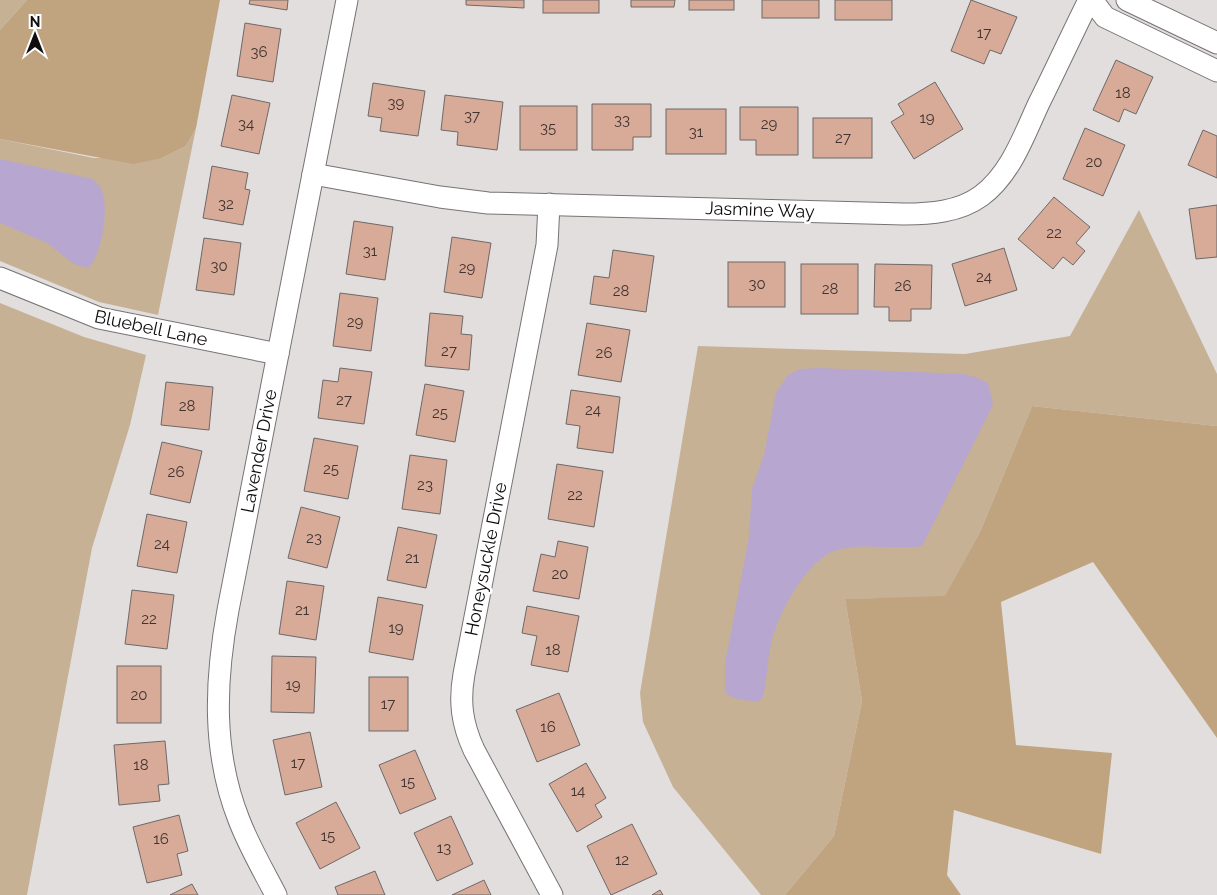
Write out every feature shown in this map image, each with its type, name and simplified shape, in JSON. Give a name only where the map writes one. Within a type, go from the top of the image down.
[{"type":"street","name":"Lavender Drive","points":[[276,895],[248,841],[230,792],[220,747],[218,702],[224,635],[346,0]]},
{"type":"street","name":"Jasmine Way","points":[[313,174],[462,201],[904,214],[938,212],[955,208],[979,197],[991,188],[1008,165],[1090,0]]},
{"type":"street","points":[[1090,0],[1105,17],[1217,71]]},
{"type":"street","points":[[1127,0],[1217,43]]},
{"type":"street","name":"Honeysuckle Drive","points":[[549,204],[547,245],[464,674],[461,702],[464,724],[474,750],[552,895]]},
{"type":"street","name":"Bluebell Lane","points":[[0,278],[99,318],[278,354]]},
{"type":"shaded area","points":[[0,0],[27,0],[0,30]]},
{"type":"shaded area","points":[[27,0],[220,0],[196,128],[186,146],[162,158],[133,164],[0,139],[0,30]]},
{"type":"shaded area","points":[[196,128],[158,315],[99,302],[0,261],[0,139],[94,158],[162,158],[186,146]]},
{"type":"shaded area","points":[[0,159],[93,179],[101,188],[104,196],[105,218],[101,242],[93,262],[88,268],[74,264],[47,243],[0,223]]},
{"type":"shaded area","points":[[1139,210],[1217,374],[1217,426],[1032,406],[980,532],[945,597],[845,599],[862,701],[834,836],[785,895],[761,895],[673,787],[643,722],[640,693],[698,346],[965,354],[1070,336]]},
{"type":"shaded area","points":[[0,303],[84,337],[146,355],[130,425],[92,548],[27,895],[0,895]]},
{"type":"shaded area","points":[[819,368],[963,374],[988,383],[993,403],[922,546],[851,547],[829,554],[817,562],[796,588],[780,617],[771,644],[763,697],[758,702],[733,698],[725,692],[725,664],[749,537],[752,489],[764,455],[776,393],[788,375],[800,369]]},
{"type":"shaded area","points":[[1032,406],[1217,426],[1217,738],[1093,562],[1001,602],[1016,745],[1112,753],[1101,854],[954,810],[947,875],[961,895],[785,895],[834,836],[862,701],[845,599],[945,596],[980,532]]},
{"type":"building","points":[[250,0],[288,0],[287,10],[249,4]]},
{"type":"building","points":[[466,0],[524,0],[524,8],[466,5]]},
{"type":"building","points":[[543,0],[599,0],[599,13],[543,13]]},
{"type":"building","points":[[631,0],[675,0],[674,7],[631,7]]},
{"type":"building","points":[[689,0],[734,0],[734,10],[689,10]]},
{"type":"building","points":[[762,0],[819,0],[819,18],[762,18]]},
{"type":"building","points":[[835,0],[892,0],[892,20],[835,20]]},
{"type":"building","points":[[971,0],[1017,17],[1001,54],[990,50],[984,64],[951,51]]},
{"type":"building","points":[[245,23],[281,29],[273,82],[237,76]]},
{"type":"building","points":[[1116,60],[1153,77],[1136,114],[1124,109],[1119,122],[1093,110]]},
{"type":"building","points":[[935,82],[963,129],[914,159],[891,122],[904,114],[898,104]]},
{"type":"building","points":[[373,83],[425,91],[418,136],[380,131],[382,118],[368,116]]},
{"type":"building","points":[[232,95],[270,103],[259,154],[221,146]]},
{"type":"building","points":[[445,95],[503,102],[497,150],[457,145],[458,132],[441,130]]},
{"type":"building","points":[[592,104],[651,104],[651,137],[633,137],[633,150],[592,150]]},
{"type":"building","points":[[520,106],[577,106],[577,150],[520,150]]},
{"type":"building","points":[[740,107],[798,107],[798,155],[756,155],[756,140],[740,140]]},
{"type":"building","points":[[666,109],[726,109],[726,154],[666,154]]},
{"type":"building","points":[[813,118],[872,118],[872,158],[813,158]]},
{"type":"building","points":[[1085,128],[1125,145],[1103,196],[1063,179]]},
{"type":"building","points":[[1203,130],[1217,136],[1217,178],[1188,165]]},
{"type":"building","points":[[212,166],[248,173],[245,189],[250,190],[243,225],[203,218]]},
{"type":"building","points":[[1054,197],[1090,227],[1076,243],[1085,251],[1073,265],[1063,257],[1053,269],[1018,239]]},
{"type":"building","points":[[1217,205],[1217,257],[1196,259],[1189,209]]},
{"type":"building","points":[[354,221],[393,227],[385,280],[346,274]]},
{"type":"building","points":[[452,237],[491,243],[482,298],[444,292]]},
{"type":"building","points":[[204,238],[241,243],[234,295],[196,290]]},
{"type":"building","points":[[1004,248],[1017,290],[965,306],[952,264]]},
{"type":"building","points":[[613,250],[654,256],[646,312],[590,304],[594,276],[609,278]]},
{"type":"building","points":[[728,262],[785,262],[785,307],[728,307]]},
{"type":"building","points":[[801,264],[858,264],[858,314],[801,314]]},
{"type":"building","points":[[875,264],[932,265],[931,309],[911,309],[911,321],[889,321],[889,307],[874,307]]},
{"type":"building","points":[[340,293],[378,298],[371,351],[333,346]]},
{"type":"building","points":[[430,313],[463,316],[461,334],[472,335],[469,370],[425,366]]},
{"type":"building","points":[[587,323],[630,330],[621,382],[578,375]]},
{"type":"building","points":[[340,368],[372,372],[364,424],[318,418],[323,380],[338,382]]},
{"type":"building","points":[[166,382],[213,387],[209,430],[161,425]]},
{"type":"building","points":[[425,384],[464,391],[455,442],[416,435]]},
{"type":"building","points":[[571,390],[620,397],[613,453],[577,448],[580,426],[566,424]]},
{"type":"building","points":[[314,438],[358,446],[348,499],[304,491]]},
{"type":"building","points":[[162,442],[202,451],[190,503],[150,494]]},
{"type":"building","points":[[410,455],[447,460],[440,514],[402,509]]},
{"type":"building","points":[[557,464],[603,471],[594,527],[548,519]]},
{"type":"building","points":[[301,507],[340,517],[327,568],[288,558]]},
{"type":"building","points":[[147,514],[187,522],[177,573],[137,566]]},
{"type":"building","points":[[398,527],[437,535],[426,588],[387,580]]},
{"type":"building","points":[[558,541],[588,547],[579,599],[533,591],[541,554],[555,557]]},
{"type":"building","points":[[287,581],[324,586],[316,640],[279,634]]},
{"type":"building","points":[[132,590],[174,595],[167,649],[125,644]]},
{"type":"building","points":[[378,597],[423,605],[413,660],[369,652]]},
{"type":"building","points":[[527,606],[579,616],[568,672],[531,665],[537,636],[522,633]]},
{"type":"building","points":[[272,656],[316,657],[314,713],[271,712]]},
{"type":"building","points":[[117,666],[161,666],[161,723],[117,723]]},
{"type":"building","points":[[369,677],[408,677],[408,731],[369,731]]},
{"type":"building","points":[[559,693],[580,745],[537,762],[516,710]]},
{"type":"building","points":[[310,732],[322,787],[285,795],[273,740]]},
{"type":"building","points":[[165,741],[169,784],[158,785],[160,801],[119,805],[114,745]]},
{"type":"building","points":[[415,750],[436,799],[400,814],[379,765]]},
{"type":"building","points":[[586,763],[606,798],[595,805],[602,817],[577,832],[549,784]]},
{"type":"building","points":[[336,802],[360,848],[320,869],[296,823]]},
{"type":"building","points":[[179,815],[188,851],[177,854],[182,875],[147,883],[133,827]]},
{"type":"building","points":[[451,816],[473,864],[437,881],[414,833]]},
{"type":"building","points":[[632,824],[657,874],[611,895],[587,846]]},
{"type":"building","points":[[375,871],[385,895],[338,895],[335,887]]},
{"type":"building","points":[[484,880],[491,895],[452,895]]},
{"type":"building","points":[[192,884],[198,895],[170,895]]},
{"type":"building","points":[[660,890],[663,895],[652,895]]}]
